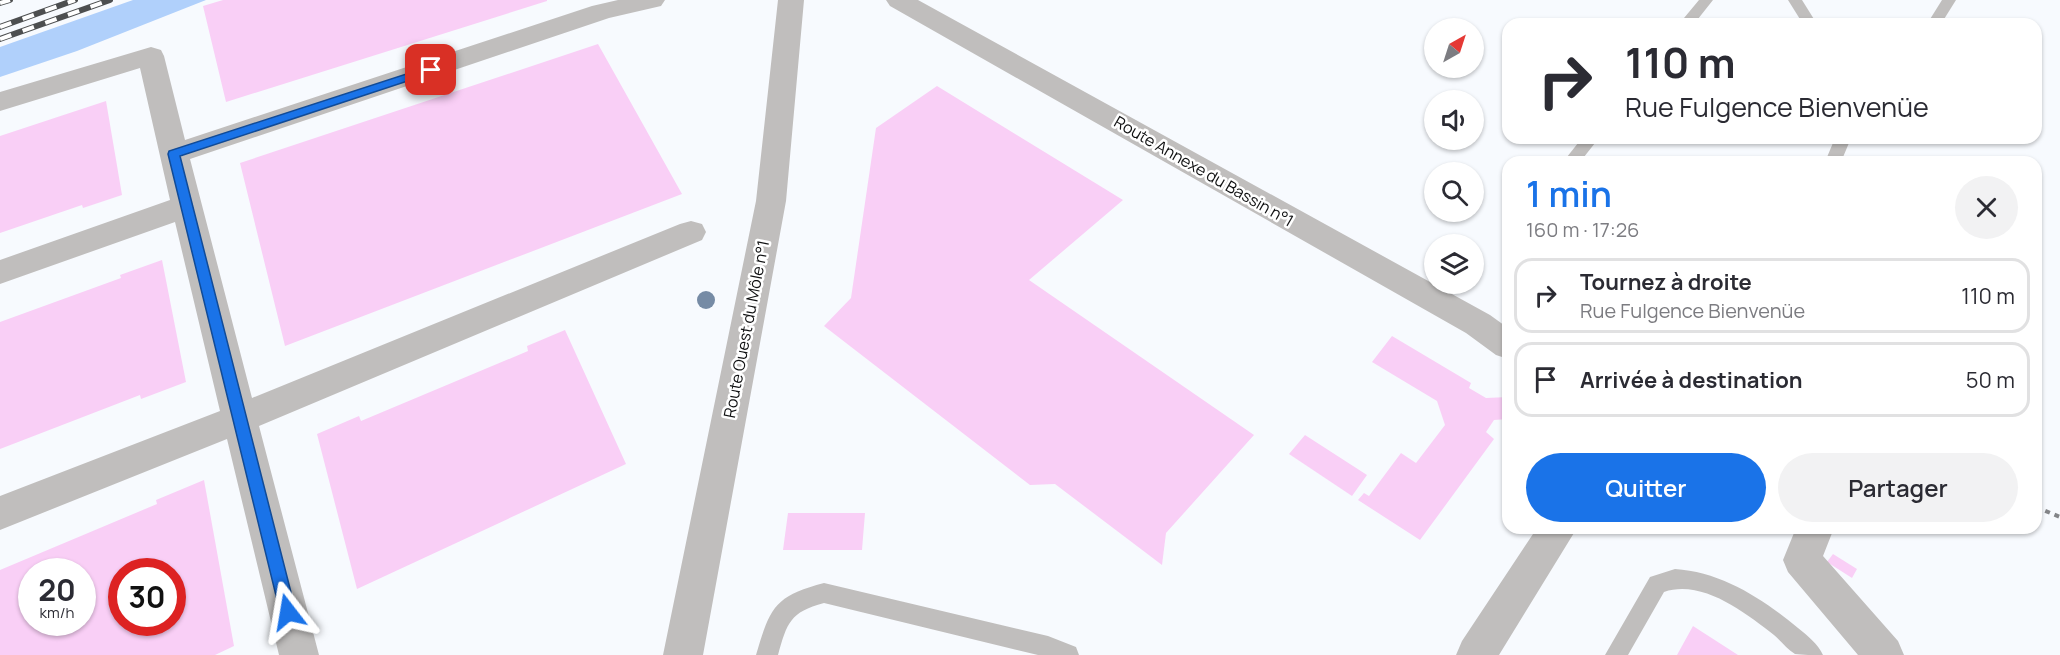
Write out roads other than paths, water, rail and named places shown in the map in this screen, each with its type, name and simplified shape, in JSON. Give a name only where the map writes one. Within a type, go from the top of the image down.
[{"type":"street","points":[[174,154],[601,12],[652,0]]},
{"type":"street","name":"Route Ouest du Môle n°1","points":[[683,655],[771,201],[791,0]]},
{"type":"street","name":"Route Annexe du Bassin n°1","points":[[899,0],[1478,324],[1502,342]]},
{"type":"street","points":[[0,102],[151,56],[186,206],[299,655]]},
{"type":"street","points":[[0,272],[186,206]]},
{"type":"street","points":[[0,513],[239,419],[691,232]]},
{"type":"street","points":[[1476,655],[1554,534]]},
{"type":"street","points":[[1813,534],[1802,560],[1884,655]]},
{"type":"lane","points":[[1691,18],[1706,0]]},
{"type":"lane","points":[[1795,0],[1806,18]]},
{"type":"lane","points":[[1938,18],[1949,0]]},
{"type":"lane","points":[[1576,156],[1586,144]]},
{"type":"lane","points":[[1616,655],[1657,584],[1674,579],[1695,580],[1743,601],[1789,632],[1812,655]]},
{"type":"lane","points":[[767,655],[778,616],[798,599],[824,593],[1048,647],[1068,655]]},
{"type":"railway","points":[[0,3],[10,0]]},
{"type":"railway","points":[[0,27],[75,0]]},
{"type":"railway","points":[[0,39],[110,0]]}]
